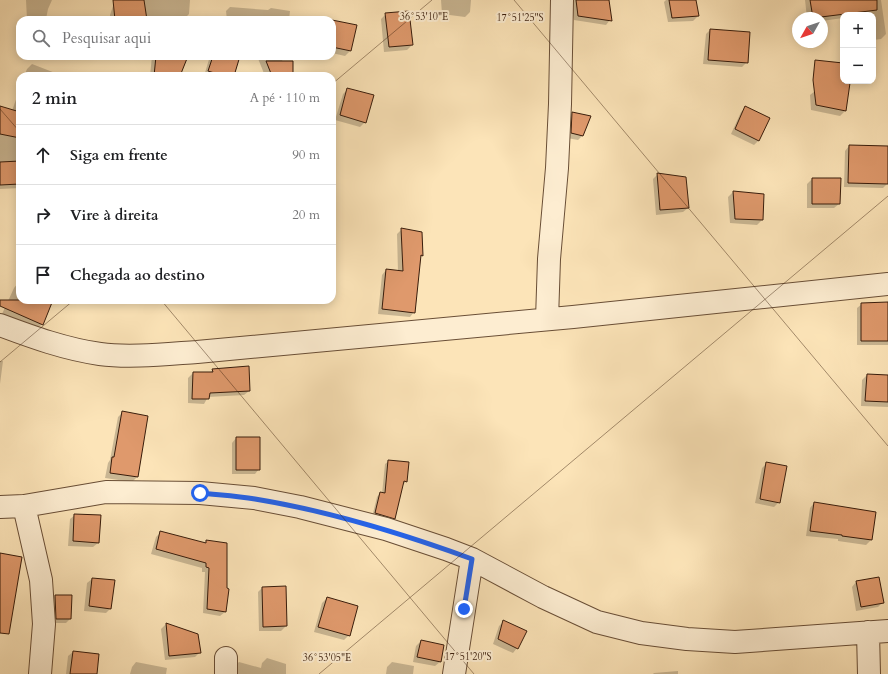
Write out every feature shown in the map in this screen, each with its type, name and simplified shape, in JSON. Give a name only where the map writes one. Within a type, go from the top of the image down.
[{"type":"street","points":[[547,319],[548,259],[557,168],[562,0]]},
{"type":"street","points":[[0,325],[44,341],[100,354],[140,355],[197,352],[547,319],[888,284]]},
{"type":"street","points":[[0,507],[24,506],[106,492],[200,493],[254,498],[300,507],[386,529],[472,559],[543,597],[597,622],[641,633],[687,639],[735,642],[878,631],[869,674]]},
{"type":"street","points":[[24,506],[41,580],[44,624],[40,674]]},
{"type":"street","points":[[454,674],[472,559]]},
{"type":"building","points":[[113,0],[144,0],[146,16],[115,16]]},
{"type":"building","points":[[576,0],[609,0],[612,21],[578,16]]},
{"type":"building","points":[[669,0],[696,0],[699,16],[672,18]]},
{"type":"building","points":[[810,0],[877,0],[877,10],[840,12],[840,15],[828,16],[828,12],[812,12]]},
{"type":"building","points":[[409,11],[413,45],[389,47],[385,13]]},
{"type":"building","points":[[336,21],[357,25],[351,51],[336,48]]},
{"type":"building","points":[[710,29],[750,32],[748,63],[708,60]]},
{"type":"building","points":[[156,60],[186,60],[182,72],[154,72]]},
{"type":"building","points":[[212,60],[239,60],[235,72],[208,71]]},
{"type":"building","points":[[815,60],[840,63],[840,84],[850,84],[846,111],[816,105],[813,80]]},
{"type":"building","points":[[266,61],[293,61],[293,72],[270,72]]},
{"type":"building","points":[[347,88],[374,95],[366,123],[340,115]]},
{"type":"building","points":[[0,106],[16,111],[16,137],[0,134]]},
{"type":"building","points":[[745,106],[770,118],[759,141],[735,129]]},
{"type":"building","points":[[572,112],[591,116],[583,136],[571,133]]},
{"type":"building","points":[[849,145],[888,146],[888,184],[848,183]]},
{"type":"building","points":[[16,161],[16,184],[0,185],[0,162]]},
{"type":"building","points":[[657,173],[686,177],[689,208],[660,210]]},
{"type":"building","points":[[812,178],[841,178],[840,204],[812,204]]},
{"type":"building","points":[[733,191],[764,194],[763,220],[735,219]]},
{"type":"building","points":[[401,228],[422,232],[423,256],[421,255],[415,313],[382,309],[386,269],[403,271]]},
{"type":"building","points":[[0,300],[16,300],[16,304],[51,304],[43,325],[0,306]]},
{"type":"building","points":[[888,302],[888,341],[861,341],[861,303]]},
{"type":"building","points":[[249,366],[250,391],[210,393],[209,399],[192,399],[193,372],[213,372],[212,369]]},
{"type":"building","points":[[867,374],[888,375],[888,402],[865,401]]},
{"type":"building","points":[[122,411],[148,416],[138,477],[110,473]]},
{"type":"building","points":[[236,437],[260,437],[260,470],[236,470]]},
{"type":"building","points":[[388,460],[409,462],[407,482],[404,481],[395,519],[375,513],[380,492],[385,493]]},
{"type":"building","points":[[766,462],[787,466],[780,503],[760,499]]},
{"type":"building","points":[[814,502],[876,512],[872,540],[810,531]]},
{"type":"building","points":[[74,514],[101,515],[99,543],[73,541]]},
{"type":"building","points":[[160,531],[206,543],[206,540],[227,543],[227,588],[229,589],[226,612],[207,609],[209,568],[206,567],[206,563],[156,549]]},
{"type":"building","points":[[0,553],[22,557],[9,634],[0,633]]},
{"type":"building","points":[[879,577],[884,603],[861,607],[856,581]]},
{"type":"building","points":[[92,578],[115,580],[111,609],[89,606]]},
{"type":"building","points":[[286,586],[287,626],[263,627],[262,587]]},
{"type":"building","points":[[55,595],[72,595],[71,619],[56,619]]},
{"type":"building","points":[[327,597],[358,606],[350,636],[318,627]]},
{"type":"building","points":[[503,620],[527,631],[518,649],[498,639]]},
{"type":"building","points":[[166,623],[198,634],[201,653],[169,656]]},
{"type":"building","points":[[421,640],[444,645],[441,662],[417,657]]},
{"type":"building","points":[[73,651],[99,654],[97,674],[70,674]]},
{"type":"route","points":[[200,493],[254,498],[300,507],[386,529],[472,559],[464,609]]}]
